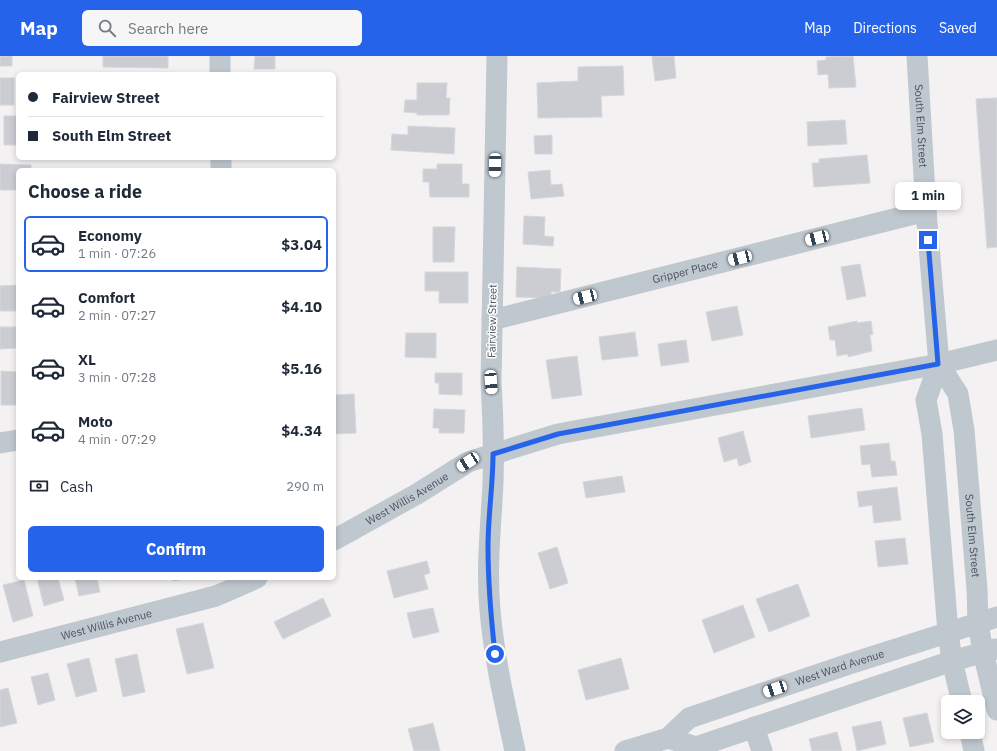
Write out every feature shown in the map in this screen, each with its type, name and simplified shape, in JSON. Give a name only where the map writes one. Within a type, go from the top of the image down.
[{"type":"street","points":[[220,56],[220,72]]},
{"type":"street","name":"Fairview Street","points":[[497,56],[491,382],[493,420],[493,483],[488,545],[490,610],[497,668],[515,751]]},
{"type":"street","name":"South Elm Street","points":[[917,56],[926,211],[938,364],[926,400],[932,434],[948,632],[952,661],[960,695]]},
{"type":"street","name":"Gripper Place","points":[[492,320],[926,211]]},
{"type":"street","name":"West Willis Avenue","points":[[336,539],[418,494],[468,462],[558,434],[938,364],[997,350]]},
{"type":"street","name":"South Elm Street","points":[[938,364],[958,394],[964,430],[977,589],[988,620],[997,710]]},
{"type":"street","points":[[0,443],[16,440]]},
{"type":"street","name":"West Willis Avenue","points":[[0,652],[216,596],[233,583],[247,580]]},
{"type":"street","name":"West Ward Avenue","points":[[625,751],[668,738],[688,718],[988,620]]},
{"type":"street","points":[[668,738],[696,747],[952,661],[990,650]]},
{"type":"street","points":[[754,727],[762,751]]},
{"type":"street","points":[[971,739],[974,751]]},
{"type":"building","points":[[0,56],[12,56],[12,66],[0,66]]},
{"type":"building","points":[[103,56],[168,56],[168,68],[103,67]]},
{"type":"building","points":[[255,56],[275,56],[275,69],[254,69]]},
{"type":"building","points":[[652,56],[674,56],[676,78],[655,81]]},
{"type":"building","points":[[853,56],[856,87],[829,88],[828,74],[818,75],[817,61],[826,60],[826,57]]},
{"type":"building","points":[[623,66],[624,95],[601,96],[602,117],[538,118],[537,83],[578,81],[578,67]]},
{"type":"building","points":[[0,78],[14,78],[14,105],[0,105]]},
{"type":"building","points":[[417,83],[447,83],[446,98],[450,98],[449,115],[417,115],[417,113],[404,112],[405,100],[417,100]]},
{"type":"building","points":[[997,98],[997,247],[987,248],[976,99]]},
{"type":"building","points":[[4,116],[16,116],[16,145],[4,145]]},
{"type":"building","points":[[845,120],[847,144],[808,146],[807,122]]},
{"type":"building","points":[[408,126],[455,128],[454,154],[391,150],[392,134],[408,135]]},
{"type":"building","points":[[552,135],[552,154],[535,154],[534,136]]},
{"type":"building","points":[[867,155],[870,183],[814,187],[812,163],[819,163],[819,159]]},
{"type":"building","points":[[0,164],[31,165],[31,168],[16,168],[16,190],[0,190]]},
{"type":"building","points":[[437,164],[462,164],[462,184],[469,184],[469,197],[430,197],[429,182],[423,182],[423,169],[437,169]]},
{"type":"building","points":[[550,170],[551,185],[562,184],[564,196],[531,199],[528,172]]},
{"type":"building","points":[[524,216],[545,217],[544,236],[554,237],[553,246],[523,244]]},
{"type":"building","points":[[433,227],[455,227],[454,262],[433,262]]},
{"type":"building","points":[[860,264],[866,296],[847,300],[841,267]]},
{"type":"building","points":[[517,267],[561,269],[560,292],[551,292],[551,298],[516,297]]},
{"type":"building","points":[[425,272],[468,272],[468,303],[439,303],[439,291],[425,291]]},
{"type":"building","points":[[16,285],[16,311],[0,311],[0,286]]},
{"type":"building","points":[[737,306],[743,335],[712,341],[706,312]]},
{"type":"building","points":[[857,321],[857,323],[871,321],[873,334],[870,335],[872,351],[848,357],[848,354],[837,356],[835,340],[830,340],[828,327]]},
{"type":"building","points":[[0,327],[16,327],[16,348],[0,349]]},
{"type":"building","points":[[635,332],[638,356],[602,360],[599,337]]},
{"type":"building","points":[[406,333],[436,333],[436,358],[405,357]]},
{"type":"building","points":[[686,340],[689,362],[661,366],[658,344]]},
{"type":"building","points":[[577,356],[582,395],[552,399],[546,360]]},
{"type":"building","points":[[1,371],[16,372],[16,405],[1,405]]},
{"type":"building","points":[[435,373],[462,373],[462,395],[439,394],[439,383],[435,383]]},
{"type":"building","points":[[354,394],[356,433],[336,434],[336,395]]},
{"type":"building","points":[[862,408],[865,430],[811,438],[808,416]]},
{"type":"building","points":[[434,409],[465,410],[464,433],[439,433],[439,428],[433,428]]},
{"type":"building","points":[[743,431],[751,462],[739,466],[737,458],[724,462],[718,438]]},
{"type":"building","points":[[889,443],[891,461],[895,461],[897,475],[872,477],[870,464],[862,465],[860,446]]},
{"type":"building","points":[[622,476],[625,492],[586,498],[583,482]]},
{"type":"building","points":[[897,487],[901,520],[874,523],[872,505],[859,507],[857,492]]},
{"type":"building","points":[[905,538],[908,564],[878,567],[875,541]]},
{"type":"building","points":[[557,547],[568,583],[550,589],[538,553]]},
{"type":"building","points":[[427,561],[430,573],[424,575],[428,589],[394,598],[387,571]]},
{"type":"building","points":[[24,580],[33,616],[13,622],[3,585]]},
{"type":"building","points":[[38,580],[59,580],[64,600],[44,606]]},
{"type":"building","points":[[75,580],[97,580],[100,592],[79,596]]},
{"type":"building","points":[[798,584],[810,616],[769,632],[756,599]]},
{"type":"building","points":[[323,598],[331,616],[283,639],[274,622]]},
{"type":"building","points":[[743,605],[755,637],[714,653],[702,620]]},
{"type":"building","points":[[433,608],[439,632],[413,638],[407,613]]},
{"type":"building","points":[[203,623],[214,668],[187,674],[176,629]]},
{"type":"building","points":[[137,654],[145,692],[123,697],[115,659]]},
{"type":"building","points":[[89,658],[97,691],[76,697],[67,664]]},
{"type":"building","points":[[621,658],[629,689],[586,700],[578,670]]},
{"type":"building","points":[[48,673],[55,700],[38,705],[31,677]]},
{"type":"building","points":[[8,688],[17,723],[0,727],[0,690]]},
{"type":"building","points":[[927,713],[934,742],[910,747],[903,718]]},
{"type":"building","points":[[881,721],[886,744],[857,751],[852,727]]},
{"type":"building","points":[[433,723],[440,751],[414,751],[408,729]]},
{"type":"building","points":[[837,732],[842,751],[812,751],[809,739]]},
{"type":"route","points":[[495,654],[490,610],[488,545],[493,483],[493,454],[558,434],[938,364],[928,240]]}]
